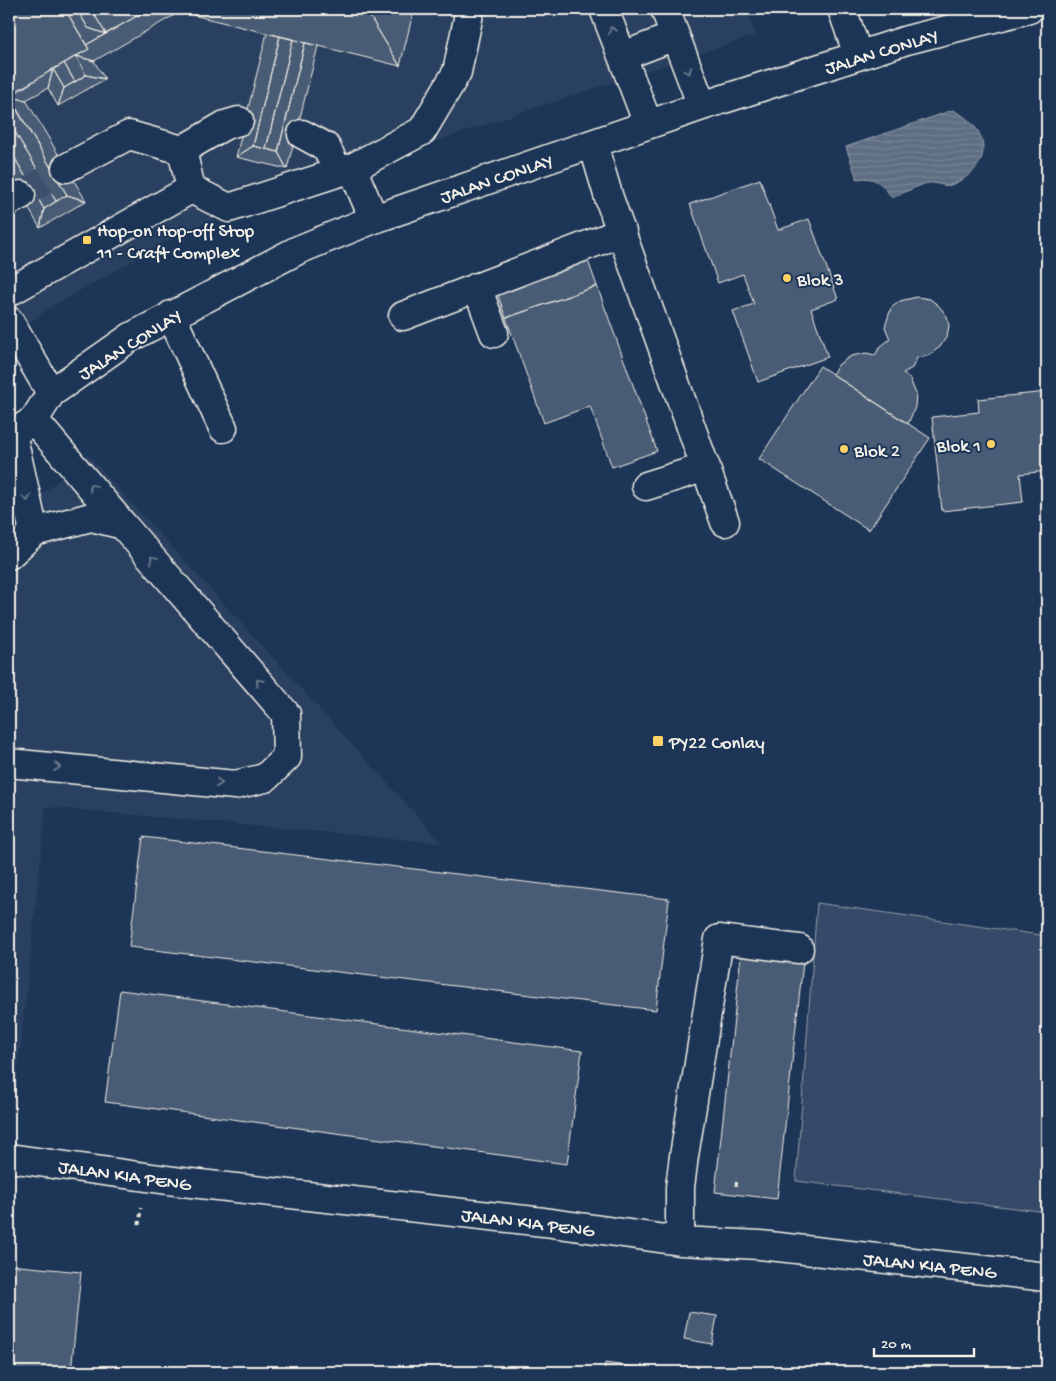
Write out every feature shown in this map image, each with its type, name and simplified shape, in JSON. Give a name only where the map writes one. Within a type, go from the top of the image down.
[{"type":"street","points":[[191,189],[229,208],[345,169],[422,131],[457,72],[470,9]]},
{"type":"street","points":[[604,9],[648,124]]},
{"type":"street","points":[[665,9],[702,106]]},
{"type":"street","points":[[842,9],[858,55]]},
{"type":"street","name":"JALAN CONLAY","points":[[18,430],[51,394],[131,337],[298,250],[374,219],[702,106],[858,55],[1029,9]]},
{"type":"street","points":[[623,56],[675,36]]},
{"type":"street","points":[[66,168],[129,135],[182,150],[225,125],[239,121]]},
{"type":"street","points":[[302,134],[326,147],[345,169],[374,219]]},
{"type":"street","points":[[593,144],[622,232],[726,522]]},
{"type":"street","points":[[182,150],[191,189]]},
{"type":"street","points":[[9,292],[191,189]]},
{"type":"street","points":[[403,316],[622,232]]},
{"type":"street","points":[[476,287],[494,333]]},
{"type":"street","points":[[171,315],[224,428]]},
{"type":"street","points":[[9,321],[51,394]]},
{"type":"street","points":[[9,763],[235,784],[265,778],[287,757],[286,714],[123,525],[18,430]]},
{"type":"street","points":[[18,430],[34,532]]},
{"type":"street","points":[[646,486],[706,467]]},
{"type":"street","points":[[9,555],[34,532],[91,517],[123,525]]},
{"type":"street","points":[[680,1241],[680,1187],[684,1156],[719,939],[799,949]]},
{"type":"street","name":"JALAN KIA PENG","points":[[9,1158],[182,1182],[544,1222],[680,1241],[760,1245],[1047,1277]]},
{"type":"path","points":[[736,1178],[736,1186]]},
{"type":"shaded area","points":[[9,9],[746,9],[756,35],[469,130],[191,228],[51,307],[9,337]]},
{"type":"shaded area","points":[[953,110],[966,118],[976,128],[981,138],[983,149],[981,159],[975,169],[965,178],[951,185],[928,183],[892,198],[878,182],[863,178],[857,179],[846,147]]},
{"type":"shaded area","points":[[88,455],[442,843],[46,807],[12,1129],[9,1128],[9,522]]},
{"type":"shaded area","points":[[817,903],[1047,936],[1047,1212],[796,1181]]},
{"type":"building","points":[[9,9],[21,9],[9,16]]},
{"type":"building","points":[[21,9],[65,9],[89,49],[9,95],[9,16]]},
{"type":"building","points":[[65,9],[77,9],[88,28],[106,34],[86,45]]},
{"type":"building","points":[[77,9],[91,9],[106,34],[88,28]]},
{"type":"building","points":[[91,9],[149,9],[106,34]]},
{"type":"building","points":[[149,9],[185,9],[94,61],[76,56],[89,49],[86,45]]},
{"type":"building","points":[[195,9],[204,9],[193,15]]},
{"type":"building","points":[[204,9],[343,9],[369,15],[400,66],[193,15]]},
{"type":"building","points":[[343,9],[365,9],[369,15]]},
{"type":"building","points":[[371,9],[414,9],[400,66],[369,15]]},
{"type":"building","points":[[267,33],[280,36],[253,146],[236,157]]},
{"type":"building","points":[[280,36],[293,39],[266,149],[253,146]]},
{"type":"building","points":[[293,39],[305,43],[278,152],[266,149]]},
{"type":"building","points":[[305,43],[318,46],[287,169],[278,152]]},
{"type":"building","points":[[76,56],[94,61],[105,79],[86,75]]},
{"type":"building","points":[[76,56],[86,75],[75,82],[64,63]]},
{"type":"building","points":[[64,63],[75,82],[64,88],[53,69]]},
{"type":"building","points":[[53,69],[64,88],[58,106],[48,88]]},
{"type":"building","points":[[53,69],[48,88],[26,100],[9,97]]},
{"type":"building","points":[[86,75],[105,79],[58,106],[64,88]]},
{"type":"building","points":[[9,97],[67,195],[56,201],[9,122]]},
{"type":"building","points":[[10,97],[26,100],[86,201],[67,195]]},
{"type":"building","points":[[9,122],[56,201],[44,209],[9,148]]},
{"type":"building","points":[[253,146],[278,152],[287,169],[236,157]]},
{"type":"building","points":[[9,148],[44,209],[40,228],[9,174]]},
{"type":"building","name":"Blok 3","points":[[760,179],[778,230],[809,219],[838,299],[811,309],[828,357],[758,382],[733,311],[754,304],[743,274],[718,283],[690,204]]},
{"type":"building","points":[[67,195],[86,201],[40,228],[44,209]]},
{"type":"building","points":[[581,241],[597,286],[506,318],[490,273]]},
{"type":"building","points":[[597,286],[657,451],[612,467],[590,406],[544,423],[506,318]]},
{"type":"building","points":[[917,297],[930,299],[939,306],[947,316],[949,326],[947,336],[940,347],[929,355],[917,358],[912,368],[903,373],[910,379],[916,394],[915,407],[908,424],[832,374],[839,364],[851,356],[866,353],[875,355],[880,347],[890,339],[885,327],[891,308],[900,301]]},
{"type":"building","name":"Blok 2","points":[[820,366],[930,438],[869,530],[759,459]]},
{"type":"building","name":"Blok 1","points":[[1047,392],[1047,471],[1020,474],[1023,502],[942,511],[932,417],[979,412],[978,399]]},
{"type":"building","points":[[143,837],[669,899],[656,1010],[129,947]]},
{"type":"building","points":[[741,955],[803,962],[777,1199],[715,1192]]},
{"type":"building","points":[[120,990],[582,1051],[567,1164],[105,1102]]},
{"type":"building","points":[[9,1265],[81,1272],[71,1372],[9,1372]]},
{"type":"building","points":[[689,1312],[717,1316],[712,1344],[684,1339]]},
{"type":"building","points":[[605,1363],[648,1369],[648,1372],[604,1372]]},
{"type":"tunnel","points":[[21,195],[66,168]]},
{"type":"place","name":"Hop-on Hop-off Stop 11 - Craft Complex","points":[[87,240]]},
{"type":"place","name":"Blok 3","points":[[787,278]]},
{"type":"place","name":"Blok 1","points":[[991,444]]},
{"type":"place","name":"Blok 2","points":[[844,449]]},
{"type":"place","name":"PY22 Conlay","points":[[658,741]]}]
